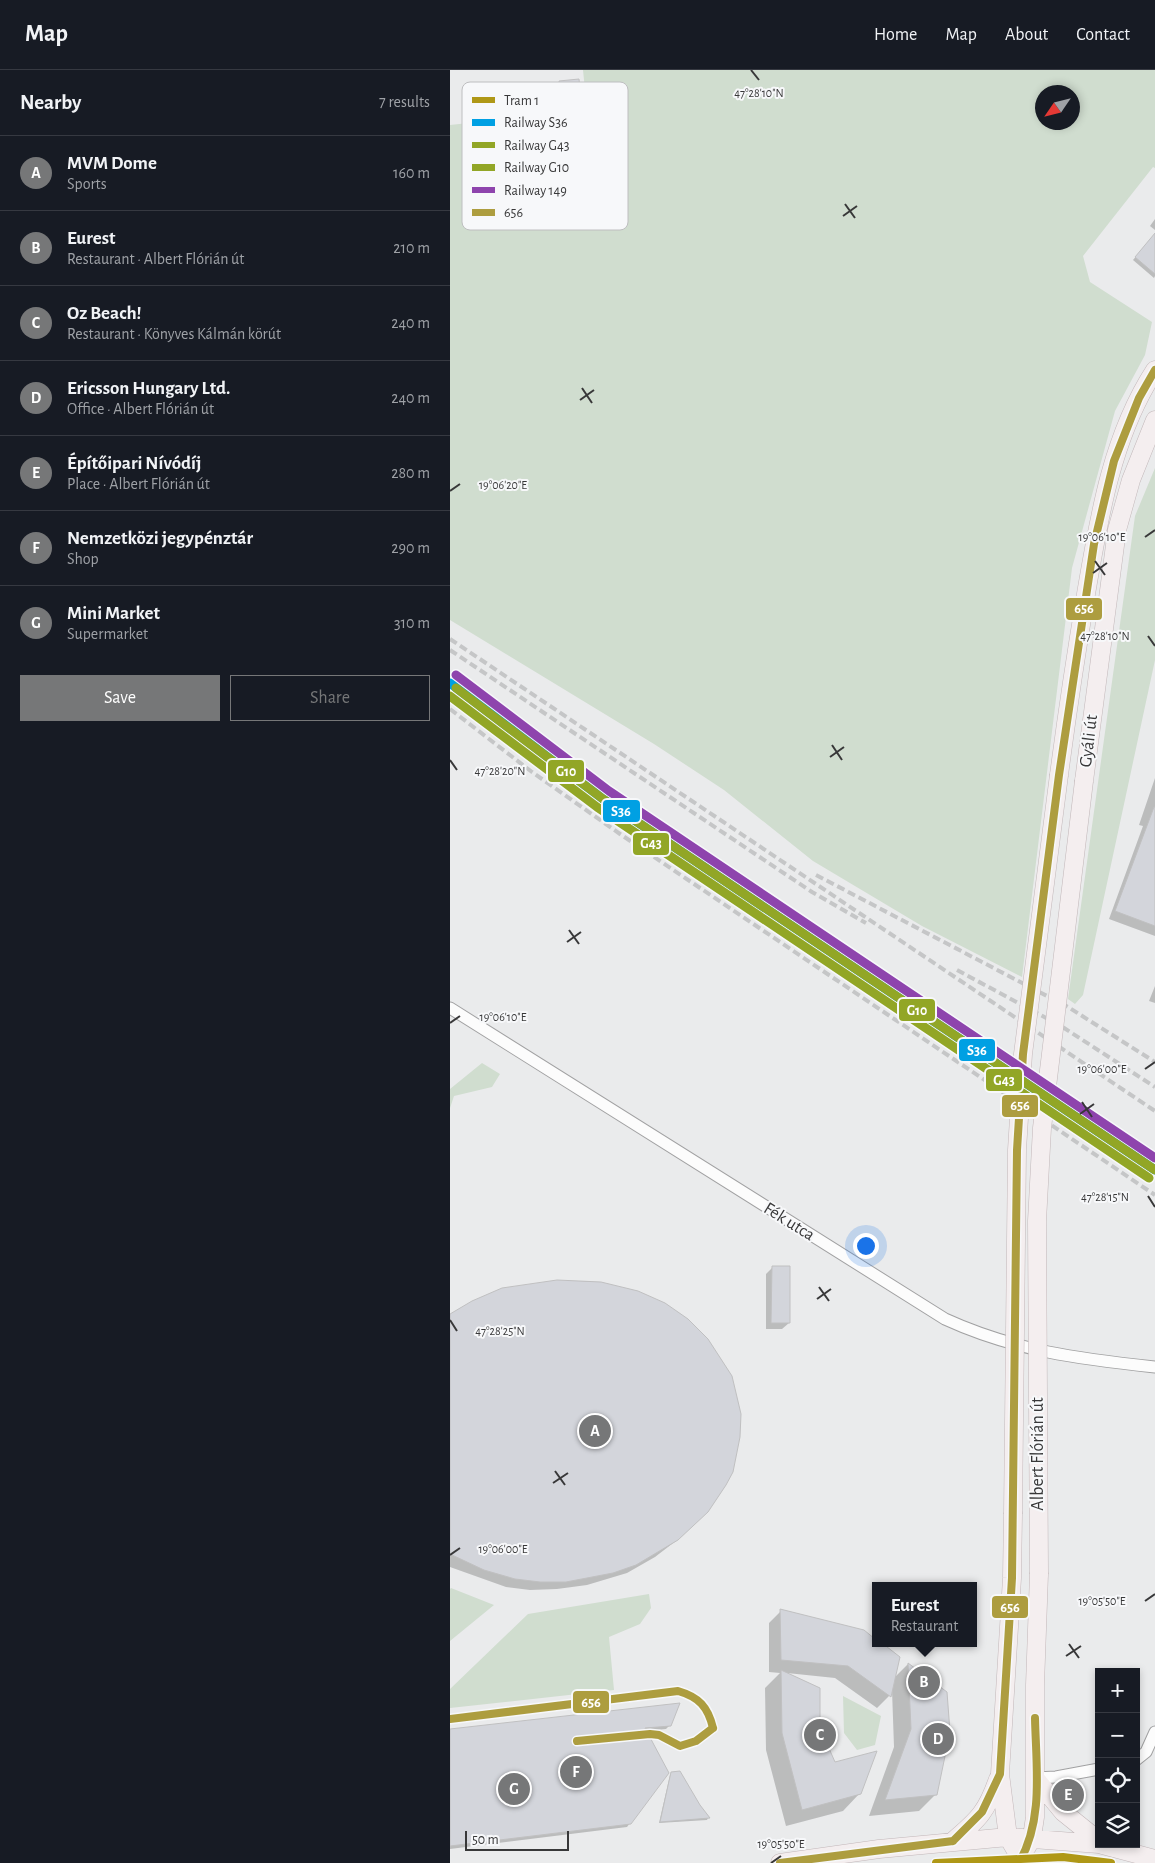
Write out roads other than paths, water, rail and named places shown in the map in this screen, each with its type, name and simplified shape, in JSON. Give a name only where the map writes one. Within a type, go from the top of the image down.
[{"type":"main road","name":"Gyáli út","points":[[1023,1054],[1077,650],[1105,494],[1114,461],[1129,421],[1155,370]]},
{"type":"main road","name":"Gyáli út","points":[[1050,1067],[1084,781],[1117,530],[1131,480],[1155,420]]},
{"type":"main road","name":"Albert Flórián út","points":[[1008,1837],[1000,1774],[1012,1578],[1017,1150],[1023,1054]]},
{"type":"main road","name":"Albert Flórián út","points":[[1021,1862],[1032,1837],[1035,1817],[1035,1685],[1039,1574],[1037,1221],[1042,1128],[1050,1067]]},
{"type":"main road","points":[[953,1841],[979,1819],[990,1802],[1000,1774]]},
{"type":"main road","points":[[1035,1778],[1063,1812],[1095,1840]]},
{"type":"main road","points":[[1008,1837],[1021,1862]]},
{"type":"main road","points":[[780,1863],[953,1841],[1008,1837],[1032,1837],[1095,1843]]},
{"type":"main road","points":[[1118,1848],[1155,1859]]},
{"type":"street","name":"Fék utca","points":[[450,1008],[945,1319],[980,1335],[1052,1354],[1155,1367]]},
{"type":"street","points":[[1138,1758],[1146,1752],[1154,1734]]},
{"type":"street","points":[[1035,1778],[1056,1777],[1095,1770]]},
{"type":"railway","points":[[450,639],[1155,1111]]},
{"type":"railway","points":[[450,650],[812,892],[866,923]]},
{"type":"railway","points":[[450,709],[532,772],[620,834],[1155,1195]]},
{"type":"railway","points":[[816,875],[1068,1007],[1155,1062]]},
{"type":"railway","points":[[957,970],[1061,1026],[1155,1087]]},
{"type":"tram line","name":"1","points":[[936,1863],[1063,1857],[1111,1863]]},
{"type":"rail line","name":"149","points":[[456,675],[609,791],[1155,1158]]},
{"type":"rail line","name":"S36","points":[[450,683],[603,799],[1155,1170]]},
{"type":"rail line","name":"G10","points":[[456,688],[603,799],[1155,1170]]},
{"type":"rail line","name":"G43","points":[[450,696],[597,807],[1149,1178]]},
{"type":"place","name":"MVM Dome","points":[[595,1431]]},
{"type":"place","name":"Eurest","points":[[924,1682]]},
{"type":"place","name":"Oz Beach!","points":[[820,1735]]},
{"type":"place","name":"Ericsson Hungary Ltd.","points":[[938,1739]]},
{"type":"place","name":"Nemzetközi jegypénztár","points":[[576,1772]]},
{"type":"place","name":"Mini Market","points":[[514,1789]]},
{"type":"place","name":"Építőipari Nívódíj","points":[[1068,1795]]}]
